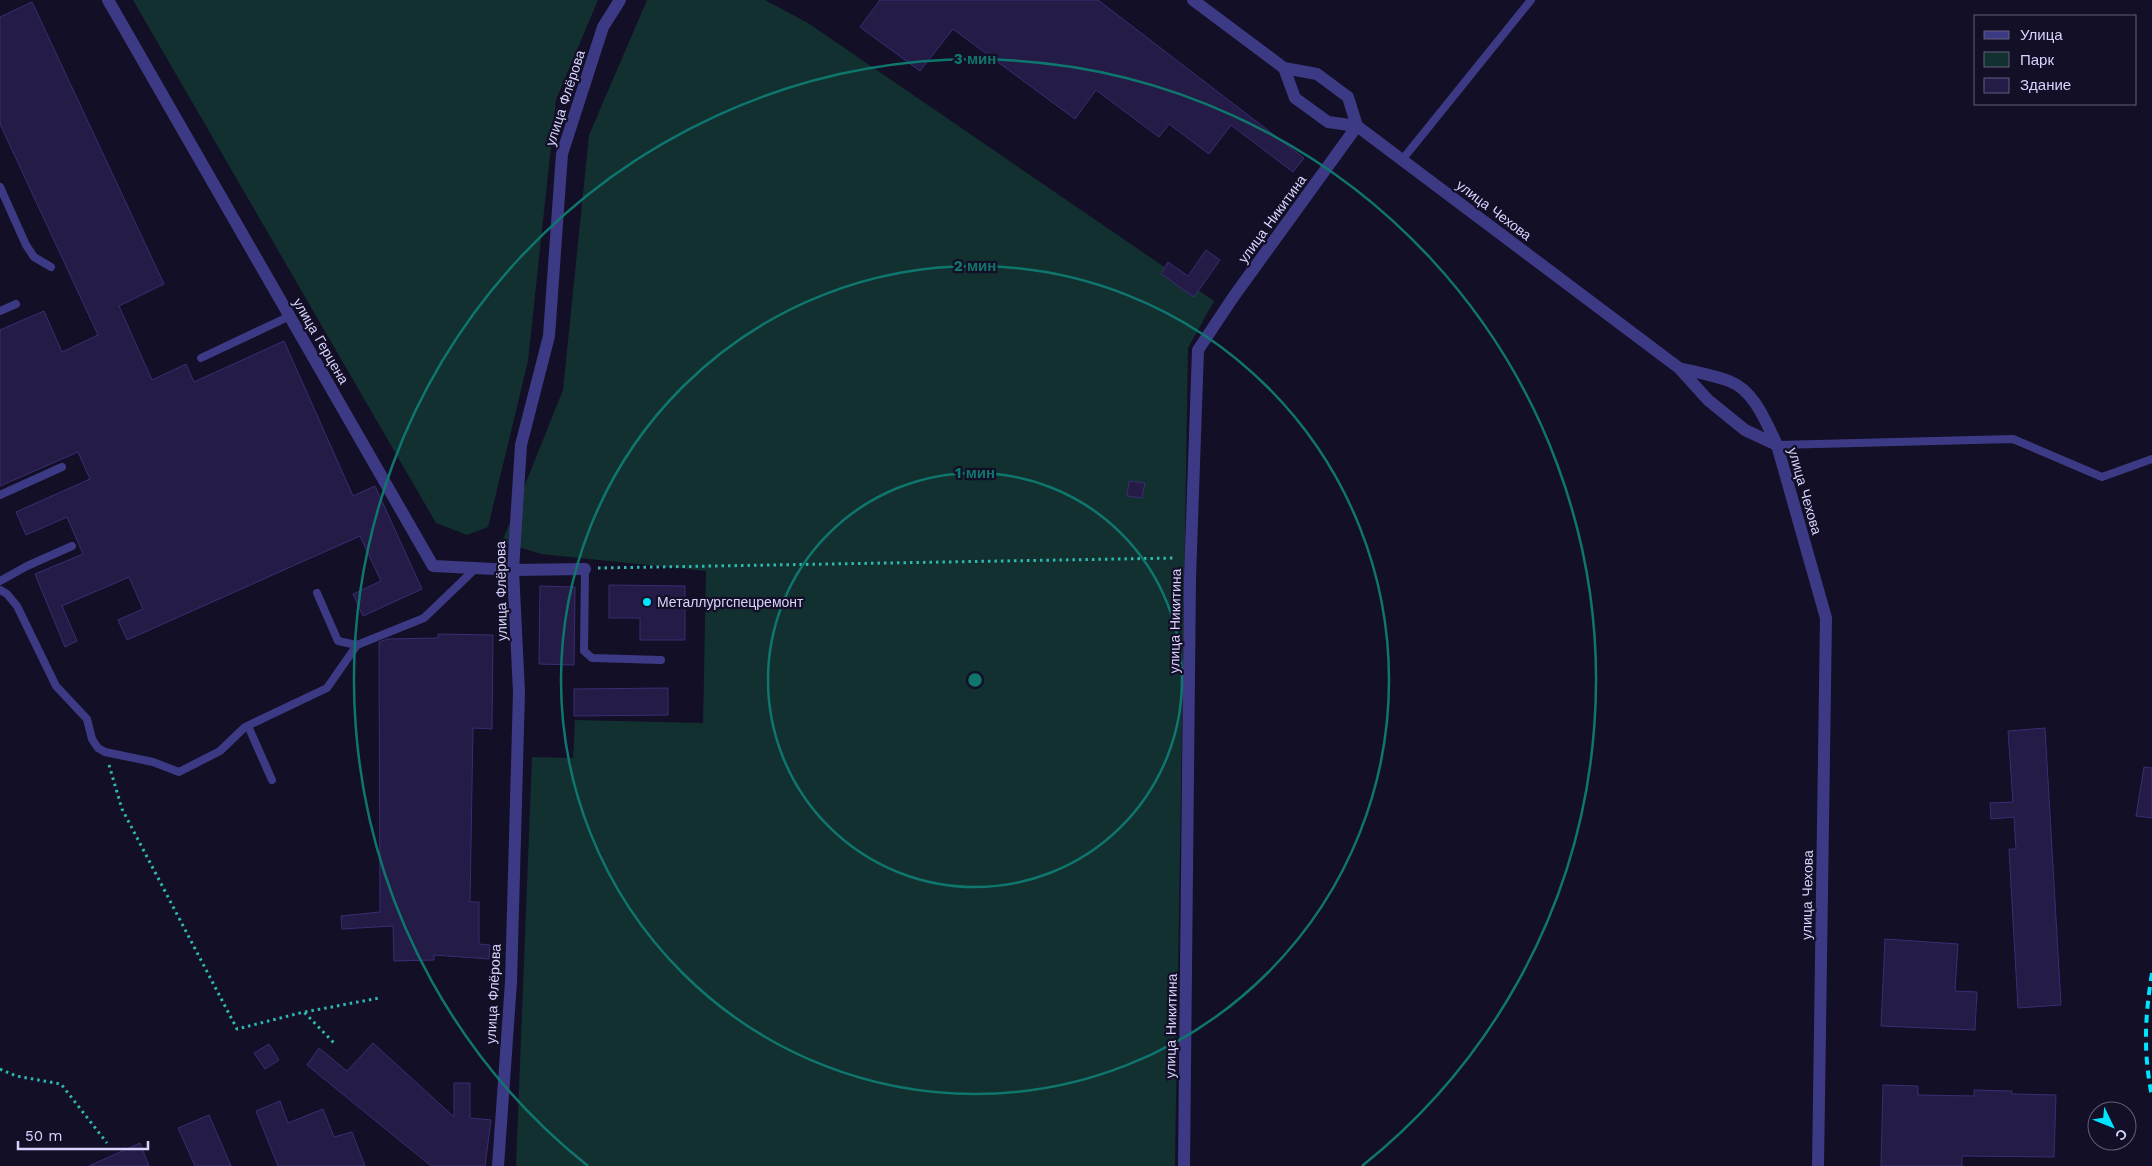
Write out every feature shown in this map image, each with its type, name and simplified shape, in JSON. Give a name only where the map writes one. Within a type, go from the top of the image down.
[{"type":"street","name":"улица Герцена","points":[[108,0],[434,566],[513,570],[585,569]]},
{"type":"street","name":"улица Флёрова","points":[[498,1166],[511,982],[519,692],[513,570],[521,445],[549,336],[562,154],[603,27],[620,0]]},
{"type":"street","points":[[1193,0],[1284,68],[1317,74],[1348,97],[1357,126]]},
{"type":"street","name":"улица Чехова","points":[[1284,68],[1296,98],[1328,122],[1357,126],[1679,368],[1715,406],[1745,430],[1777,445],[1826,618],[1818,1166]]},
{"type":"street","name":"улица Никитина","points":[[1184,1166],[1191,558],[1198,350],[1234,296],[1357,126]]},
{"type":"street","points":[[1679,368],[1731,381],[1749,396],[1762,414],[1777,445]]},
{"type":"lane","points":[[1402,160],[1531,0]]},
{"type":"lane","points":[[0,187],[26,245],[34,257],[51,267]]},
{"type":"lane","points":[[0,311],[16,304]]},
{"type":"lane","points":[[201,358],[290,316]]},
{"type":"lane","points":[[1777,445],[2013,439],[2102,478],[2152,459]]},
{"type":"lane","points":[[0,495],[62,467]]},
{"type":"lane","points":[[0,581],[27,566],[72,546]]},
{"type":"lane","points":[[0,590],[7,594],[16,606],[56,686],[87,719],[92,739],[98,748],[105,752],[153,762],[178,772],[220,751],[248,726],[327,688],[357,645],[424,618],[476,568]]},
{"type":"lane","points":[[585,569],[584,651],[592,658],[661,660]]},
{"type":"lane","points":[[317,593],[338,641],[357,645]]},
{"type":"lane","points":[[248,726],[272,780]]},
{"type":"path","points":[[585,569],[1191,558]]},
{"type":"path","points":[[105,752],[122,809],[238,1029],[304,1012],[379,998]]},
{"type":"path","points":[[304,1012],[334,1043]]},
{"type":"path","points":[[0,1069],[16,1076],[61,1084],[107,1143]]},
{"type":"green space","points":[[133,0],[598,0],[556,100],[528,361],[488,527],[467,535],[436,523]]},
{"type":"green space","points":[[647,0],[765,0],[808,23],[1214,301],[1188,348],[1175,1166],[516,1166],[532,757],[573,758],[575,720],[703,723],[706,571],[541,554],[502,542],[563,390],[589,135]]},
{"type":"building","points":[[880,0],[1098,0],[1304,158],[1293,172],[1231,125],[1209,154],[1169,124],[1159,137],[1096,90],[1075,119],[953,29],[920,71],[860,27]]},
{"type":"building","points":[[32,2],[164,284],[119,306],[152,380],[186,364],[194,382],[284,341],[353,496],[375,486],[422,589],[363,616],[353,594],[381,581],[360,536],[127,640],[118,620],[143,609],[129,577],[62,606],[77,641],[65,647],[35,574],[83,554],[67,517],[26,535],[16,512],[90,479],[78,452],[0,486],[0,330],[44,311],[62,352],[98,335],[0,124],[0,17]]},
{"type":"building","points":[[1206,250],[1220,260],[1194,297],[1161,274],[1168,262],[1188,276]]},
{"type":"building","points":[[1129,481],[1145,483],[1142,498],[1127,496]]},
{"type":"building","name":"Металлургспецремонт","points":[[609,585],[685,586],[685,640],[640,640],[640,618],[609,618]]},
{"type":"building","points":[[540,586],[575,587],[574,665],[539,664]]},
{"type":"building","points":[[438,634],[493,635],[492,729],[473,728],[470,902],[479,902],[479,944],[490,945],[489,959],[434,955],[434,960],[394,961],[393,926],[342,929],[341,916],[380,912],[379,642],[388,639],[438,638]]},
{"type":"building","points":[[668,688],[668,715],[574,716],[574,689]]},
{"type":"building","points":[[2045,728],[2061,1005],[2018,1008],[2009,849],[2016,849],[2014,817],[1991,819],[1990,803],[2013,802],[2008,731]]},
{"type":"building","points":[[2144,767],[2152,768],[2152,818],[2136,816]]},
{"type":"building","points":[[1885,939],[1958,944],[1955,991],[1977,992],[1975,1030],[1881,1026]]},
{"type":"building","points":[[373,1043],[454,1117],[454,1083],[470,1083],[470,1118],[491,1120],[485,1166],[431,1166],[307,1065],[319,1048],[347,1071]]},
{"type":"building","points":[[269,1044],[279,1060],[265,1069],[254,1053]]},
{"type":"building","points":[[1883,1085],[1918,1086],[1918,1095],[1974,1096],[1974,1090],[2012,1091],[2012,1094],[2056,1095],[2054,1157],[1962,1156],[1962,1166],[1881,1166]]},
{"type":"building","points":[[280,1101],[288,1123],[323,1109],[334,1137],[352,1132],[365,1166],[278,1166],[256,1111]]},
{"type":"building","points":[[209,1115],[231,1166],[195,1166],[178,1128]]},
{"type":"building","points":[[140,1143],[149,1166],[89,1166]]},
{"type":"railway","points":[[2152,973],[2146,1034],[2147,1065],[2152,1096]]},
{"type":"place","name":"Металлургспецремонт","points":[[647,602]]}]
